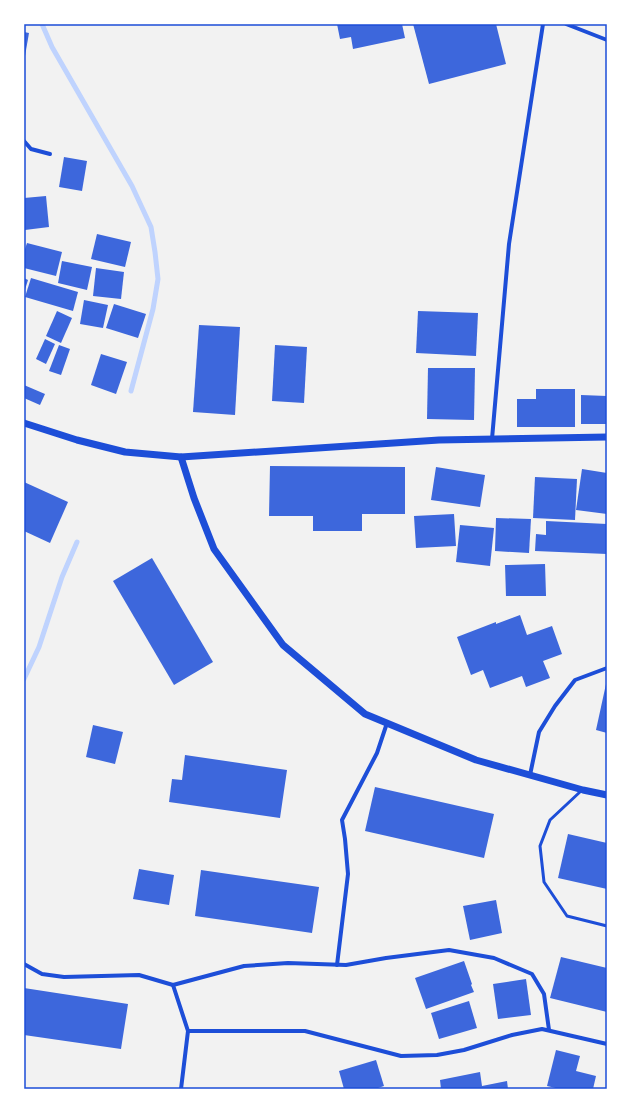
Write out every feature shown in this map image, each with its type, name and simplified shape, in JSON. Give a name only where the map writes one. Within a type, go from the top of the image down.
[{"type":"street","points":[[492,439],[509,244],[543,24]]},
{"type":"street","points":[[566,24],[607,40]]},
{"type":"street","points":[[24,141],[31,149],[50,154]]},
{"type":"street","points":[[24,423],[76,440],[125,452],[181,457],[439,440],[607,437]]},
{"type":"street","points":[[181,457],[194,498],[214,549],[283,645],[365,714],[476,760],[583,790],[607,795]]},
{"type":"street","points":[[530,775],[540,732],[555,706],[575,680],[607,668]]},
{"type":"street","points":[[337,965],[348,874],[342,820],[377,753],[386,723]]},
{"type":"street","points":[[24,964],[42,974],[64,976],[139,976],[173,985],[244,966],[288,963],[346,965],[449,950],[494,958],[532,974],[544,994],[549,1030]]},
{"type":"street","points":[[173,985],[188,1031],[181,1089]]},
{"type":"street","points":[[188,1031],[305,1032],[400,1056],[437,1054],[464,1050],[512,1035],[542,1029],[607,1044]]},
{"type":"lane","points":[[583,790],[550,820],[540,846],[544,882],[567,916],[607,926]]},
{"type":"building","points":[[337,24],[402,24],[405,38],[353,49],[351,37],[340,39]]},
{"type":"building","points":[[413,24],[496,24],[506,64],[429,84]]},
{"type":"building","points":[[24,32],[29,33],[25,56],[24,56]]},
{"type":"building","points":[[64,157],[87,161],[82,191],[59,187]]},
{"type":"building","points":[[46,196],[49,227],[25,230],[24,198]]},
{"type":"building","points":[[97,234],[131,242],[125,267],[91,259]]},
{"type":"building","points":[[27,243],[62,252],[56,276],[24,268],[24,252]]},
{"type":"building","points":[[62,261],[92,267],[87,290],[58,283]]},
{"type":"building","points":[[96,268],[124,272],[121,299],[93,296]]},
{"type":"building","points":[[24,278],[28,280],[24,293]]},
{"type":"building","points":[[31,278],[78,292],[73,311],[25,297]]},
{"type":"building","points":[[84,300],[108,305],[103,328],[80,324]]},
{"type":"building","points":[[114,304],[146,314],[138,338],[106,328]]},
{"type":"building","points":[[57,311],[72,318],[61,343],[46,336]]},
{"type":"building","points":[[418,311],[478,313],[476,356],[416,353]]},
{"type":"building","points":[[199,325],[240,327],[235,415],[193,412]]},
{"type":"building","points":[[45,339],[55,344],[46,364],[36,359]]},
{"type":"building","points":[[59,345],[70,349],[61,375],[49,371]]},
{"type":"building","points":[[275,345],[307,347],[304,403],[272,401]]},
{"type":"building","points":[[101,354],[127,362],[116,394],[91,385]]},
{"type":"building","points":[[428,368],[475,368],[474,420],[427,419]]},
{"type":"building","points":[[24,385],[45,394],[40,405],[24,398]]},
{"type":"building","points":[[536,389],[575,389],[575,427],[517,427],[517,399],[536,399]]},
{"type":"building","points":[[581,395],[607,396],[607,424],[581,424]]},
{"type":"building","points":[[270,466],[405,467],[405,514],[362,514],[362,531],[313,531],[313,516],[269,516]]},
{"type":"building","points":[[436,467],[485,475],[480,507],[431,500]]},
{"type":"building","points":[[582,469],[607,473],[607,514],[576,510]]},
{"type":"building","points":[[535,477],[577,479],[575,520],[533,518]]},
{"type":"building","points":[[24,482],[68,502],[50,543],[24,531]]},
{"type":"building","points":[[454,514],[456,546],[416,548],[414,516]]},
{"type":"building","points":[[496,518],[531,519],[529,553],[495,551]]},
{"type":"building","points":[[546,521],[607,524],[607,554],[535,551],[536,534],[546,535]]},
{"type":"building","points":[[460,525],[494,528],[490,566],[456,562]]},
{"type":"building","points":[[152,558],[213,662],[174,685],[113,581]]},
{"type":"building","points":[[545,564],[546,596],[506,596],[505,565]]},
{"type":"building","points":[[520,615],[527,635],[552,626],[562,654],[543,661],[550,678],[526,687],[522,676],[490,688],[483,670],[471,675],[457,637],[496,622],[496,624]]},
{"type":"building","points":[[607,684],[607,733],[596,730]]},
{"type":"building","points":[[93,725],[123,732],[115,764],[86,757]]},
{"type":"building","points":[[185,755],[287,770],[280,818],[169,802],[172,779],[182,780]]},
{"type":"building","points":[[375,787],[494,814],[484,858],[365,831]]},
{"type":"building","points":[[568,834],[607,843],[607,889],[558,878]]},
{"type":"building","points":[[139,869],[174,875],[169,905],[133,899]]},
{"type":"building","points":[[201,870],[319,887],[312,933],[195,916]]},
{"type":"building","points":[[496,900],[502,933],[470,940],[463,906]]},
{"type":"building","points":[[561,957],[607,968],[607,1012],[550,998]]},
{"type":"building","points":[[464,961],[474,992],[426,1009],[415,978]]},
{"type":"building","points":[[526,979],[531,1015],[498,1019],[493,984]]},
{"type":"building","points":[[24,988],[128,1004],[121,1049],[24,1035]]},
{"type":"building","points":[[469,1001],[477,1028],[439,1039],[431,1013]]},
{"type":"building","points":[[556,1050],[580,1056],[576,1071],[596,1076],[593,1089],[560,1089],[547,1086]]},
{"type":"building","points":[[376,1060],[384,1086],[375,1089],[344,1089],[339,1071]]},
{"type":"building","points":[[480,1072],[482,1086],[507,1081],[508,1089],[441,1089],[440,1080]]},
{"type":"waterway","points":[[42,24],[52,47],[132,186],[151,227],[158,279],[153,309],[131,391]]},
{"type":"waterway","points":[[24,679],[39,647],[62,577],[77,542]]}]
